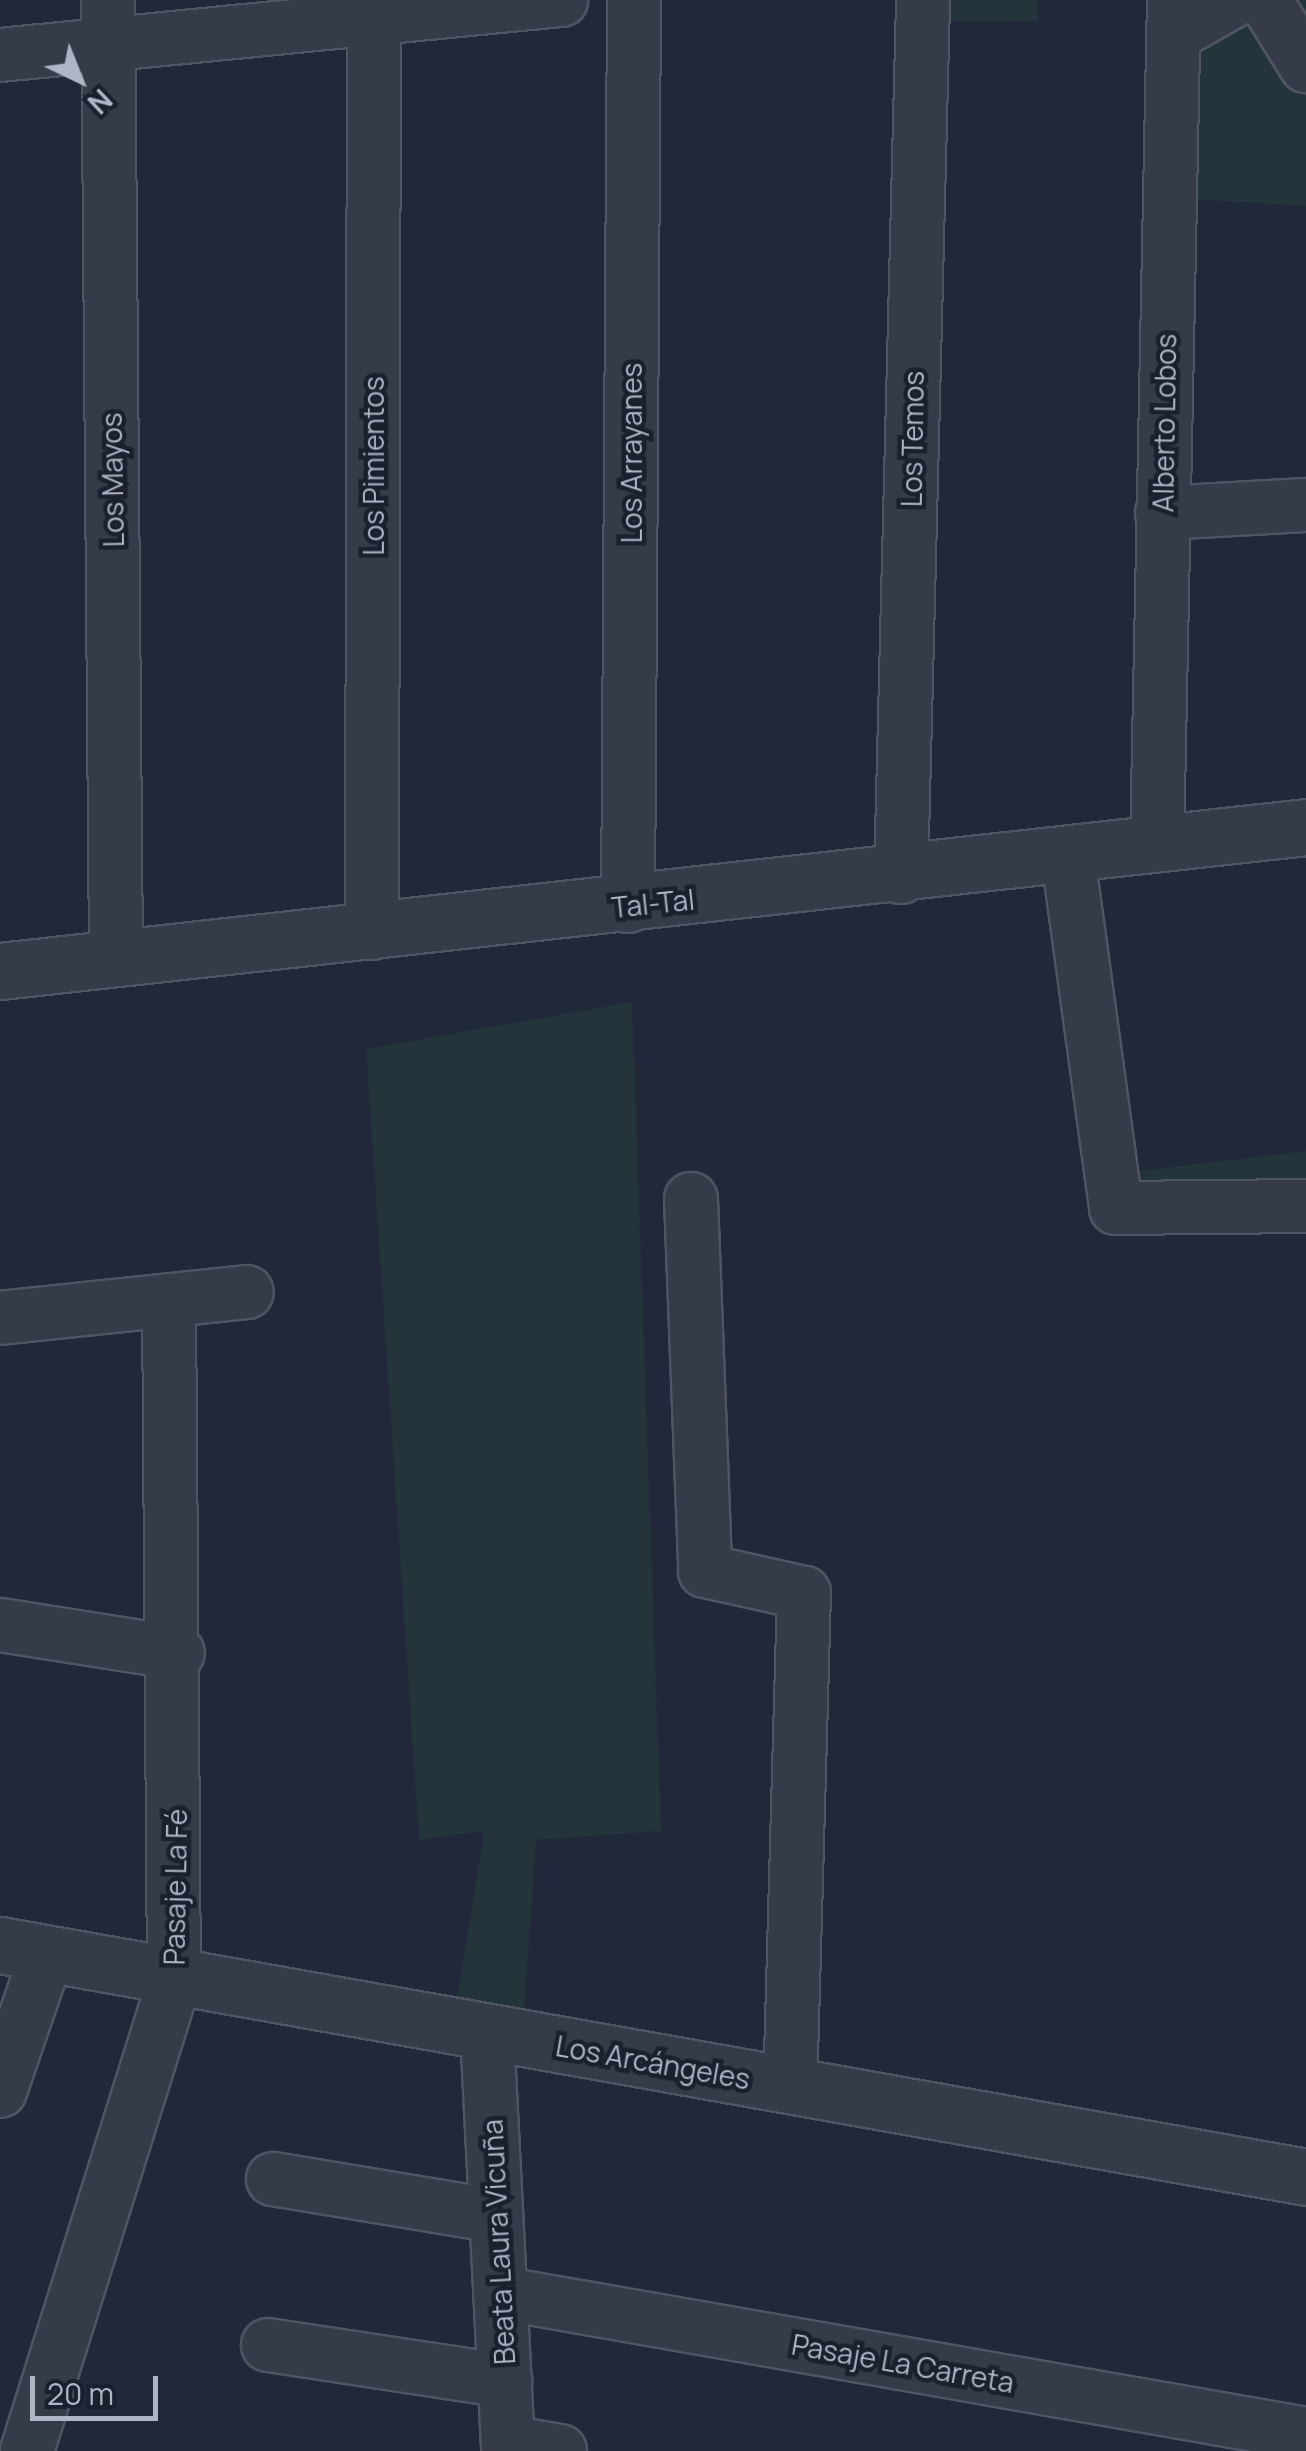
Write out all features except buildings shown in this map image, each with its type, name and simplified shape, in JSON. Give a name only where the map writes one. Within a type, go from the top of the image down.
[{"type":"street","points":[[0,55],[108,22],[562,0]]},
{"type":"street","name":"Los Arrayanes","points":[[628,906],[634,0]]},
{"type":"street","name":"Los Temos","points":[[901,877],[922,0]]},
{"type":"street","points":[[1174,17],[1235,0]]},
{"type":"street","points":[[1265,0],[1306,66]]},
{"type":"street","name":"Los Pimientos","points":[[372,932],[374,9]]},
{"type":"street","name":"Alberto Lobos","points":[[1157,846],[1174,17]]},
{"type":"street","name":"Los Mayos","points":[[108,22],[116,960]]},
{"type":"street","points":[[1162,512],[1306,505]]},
{"type":"street","name":"Tal-Tal","points":[[0,971],[901,877],[1306,827]]},
{"type":"street","points":[[1068,857],[1116,1208],[1306,1206]]},
{"type":"street","points":[[692,1199],[705,1571],[804,1593],[790,2087]]},
{"type":"street","points":[[0,1318],[247,1292]]},
{"type":"street","name":"Pasaje La Fé","points":[[27,2451],[174,1981],[178,1653],[169,1301]]},
{"type":"street","points":[[0,1624],[178,1653]]},
{"type":"street","points":[[0,2091],[24,1949]]},
{"type":"street","name":"Los Arcángeles","points":[[24,1949],[174,1981],[487,2032],[1306,2177]]},
{"type":"street","name":"Beata Laura Vicuña","points":[[487,2032],[508,2446]]},
{"type":"street","points":[[274,2179],[496,2216]]},
{"type":"street","name":"Pasaje La Carreta","points":[[500,2292],[1306,2434]]},
{"type":"street","points":[[268,2345],[505,2380]]},
{"type":"street","points":[[508,2446],[560,2451]]},
{"type":"shaded area","points":[[923,0],[1038,0],[1038,21],[922,22]]},
{"type":"shaded area","points":[[1192,0],[1306,0],[1306,206],[1189,199]]},
{"type":"shaded area","points":[[632,1002],[661,1831],[536,1840],[524,2011],[457,2001],[484,1831],[419,1840],[366,1049]]},
{"type":"shaded area","points":[[1306,1151],[1306,1191],[1140,1192],[1138,1171]]}]
